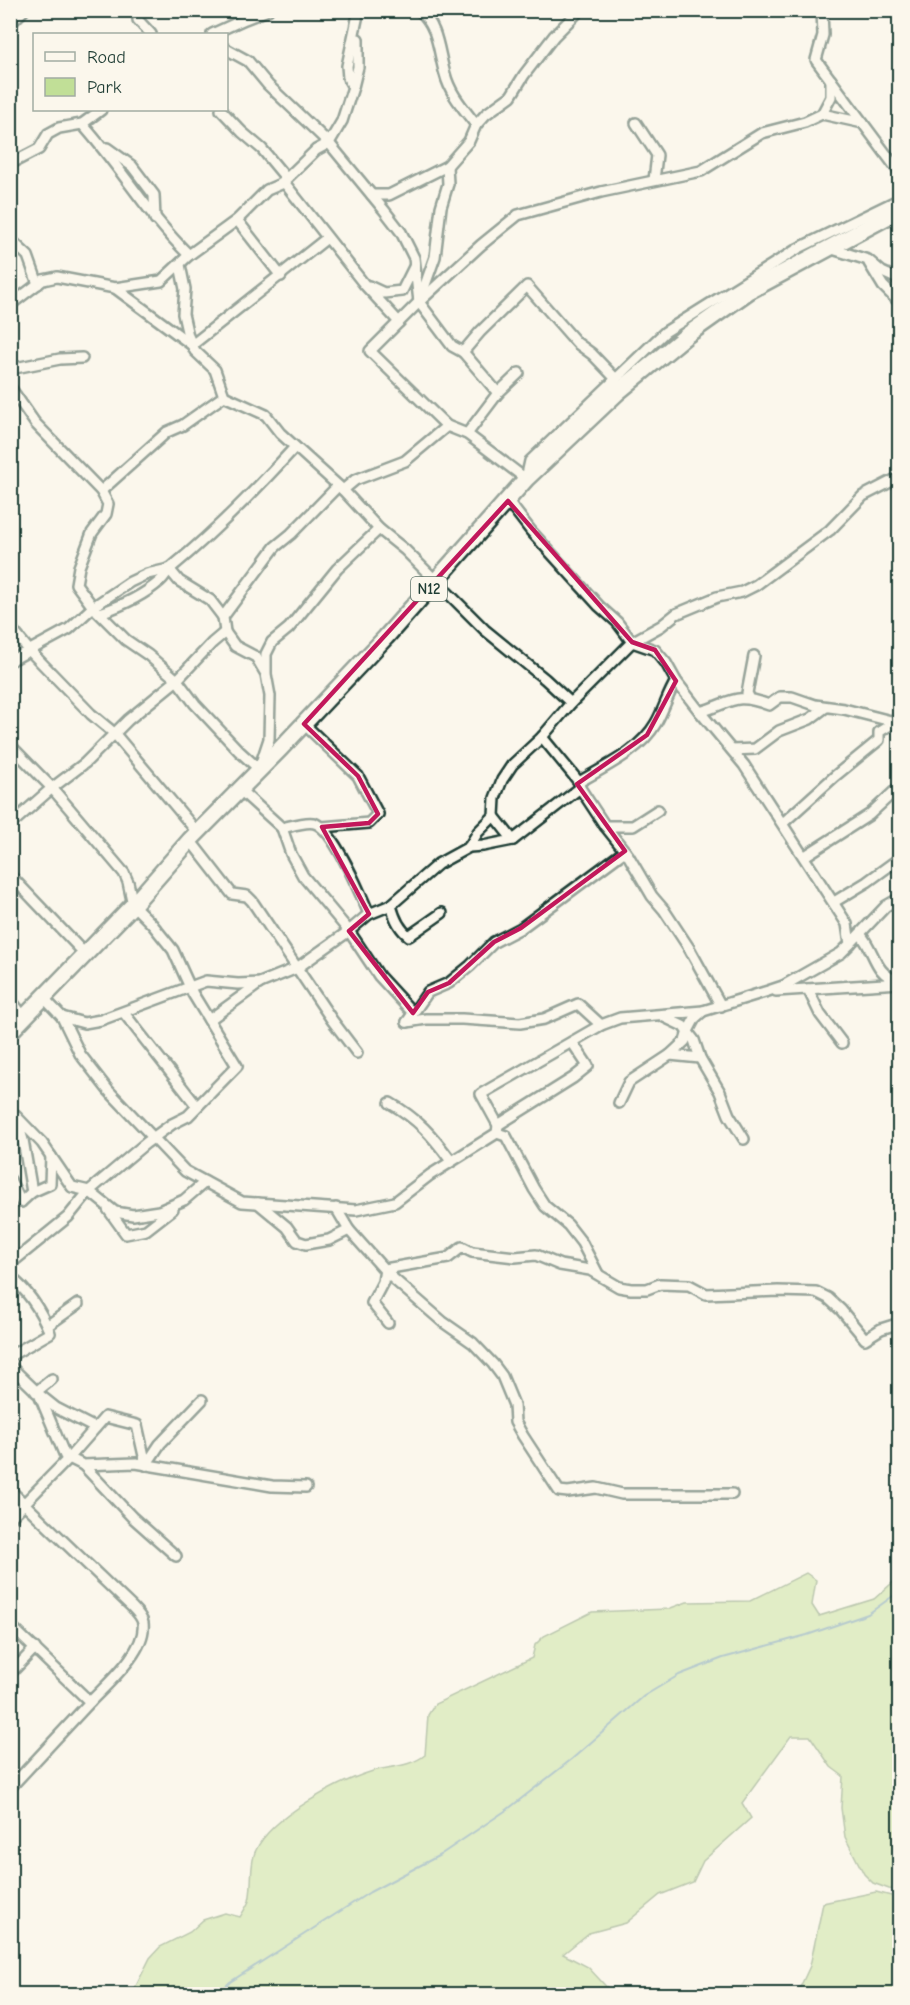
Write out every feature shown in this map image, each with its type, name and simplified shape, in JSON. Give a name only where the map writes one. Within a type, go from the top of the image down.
[{"type":"main road","name":"N12","points":[[10,1032],[133,906],[194,836],[304,724],[526,479],[618,392],[687,335],[749,291],[900,210]]},
{"type":"street","points":[[10,24],[24,10]]},
{"type":"street","points":[[138,10],[138,20],[150,33]]},
{"type":"street","points":[[214,33],[268,10]]},
{"type":"street","points":[[10,305],[43,280],[57,277],[115,288],[161,281],[189,255],[237,220],[267,190],[285,180],[316,150],[329,143],[342,121],[353,87],[348,78],[348,66],[360,10]]},
{"type":"street","points":[[418,10],[425,15],[434,31],[445,75],[456,99],[476,125]]},
{"type":"street","points":[[372,195],[389,195],[447,166],[469,141],[476,125],[486,114],[511,96],[554,36],[580,10]]},
{"type":"street","points":[[822,10],[823,35],[816,60],[900,173]]},
{"type":"street","points":[[228,50],[248,61],[268,85],[329,143],[384,210],[401,232],[414,258],[419,302],[452,346],[464,352],[498,393]]},
{"type":"street","points":[[831,80],[831,97],[822,114],[805,122],[762,133],[701,171],[654,180],[518,214],[419,302],[370,351],[447,426],[467,434],[526,479],[530,461],[665,332],[799,248],[900,199]]},
{"type":"street","points":[[10,164],[39,149],[48,134],[59,128],[82,124],[100,111]]},
{"type":"street","points":[[222,111],[262,149],[327,238],[364,284],[399,322]]},
{"type":"street","points":[[822,114],[863,123]]},
{"type":"street","points":[[636,123],[657,155],[654,180]]},
{"type":"street","points":[[82,124],[102,145],[155,219],[189,255]]},
{"type":"street","points":[[419,302],[435,256],[441,207],[448,184],[447,166]]},
{"type":"street","points":[[384,210],[389,195]]},
{"type":"street","points":[[237,220],[281,276]]},
{"type":"street","points":[[192,345],[327,238]]},
{"type":"street","points":[[10,239],[28,256],[38,284]]},
{"type":"street","points":[[827,248],[868,260],[882,272],[900,280]]},
{"type":"street","points":[[868,260],[884,286],[900,303]]},
{"type":"street","points":[[180,265],[185,289],[183,314],[192,345],[195,351],[215,370],[224,396],[266,415],[280,433],[341,488],[379,529],[405,550],[485,630],[571,703]]},
{"type":"street","points":[[364,284],[384,293],[402,291],[415,267]]},
{"type":"street","points":[[464,352],[480,332],[527,286],[578,343],[616,379]]},
{"type":"street","points":[[115,288],[192,345]]},
{"type":"street","points":[[10,369],[60,359],[82,358]]},
{"type":"street","points":[[467,434],[498,393],[519,373]]},
{"type":"street","points":[[10,387],[35,423],[101,491],[108,504],[106,514],[92,533],[79,567],[76,584],[96,610],[126,640],[177,680],[195,704],[259,769],[269,740],[270,696],[266,674],[266,654],[272,642],[289,628],[337,569],[379,529]]},
{"type":"street","points":[[101,491],[167,432],[183,425],[224,396]]},
{"type":"street","points":[[223,617],[275,547],[341,488],[355,480],[405,461],[447,426]]},
{"type":"street","points":[[96,610],[126,604],[161,580],[169,569],[201,544],[248,499],[295,447]]},
{"type":"street","points":[[513,840],[494,816],[495,798],[502,780],[512,765],[542,737],[571,703],[632,642],[652,632],[676,614],[717,597],[742,592],[756,585],[830,530],[863,496],[900,477]]},
{"type":"street","points":[[508,501],[531,531],[599,606],[617,622],[632,642],[655,650],[666,663],[676,681],[732,750],[805,856],[847,924],[850,944]]},
{"type":"street","points":[[10,661],[69,629],[130,582],[147,574],[169,569]]},
{"type":"street","points":[[169,569],[179,581],[210,600],[223,617],[225,632],[235,646],[256,657],[266,674]]},
{"type":"street","points":[[10,627],[91,714],[114,733],[194,836],[232,894],[248,896],[357,1053]]},
{"type":"street","points":[[10,825],[85,763],[114,733],[177,680],[225,632]]},
{"type":"street","points":[[749,697],[747,693],[754,656]]},
{"type":"street","points":[[209,1020],[260,983],[297,968],[369,914],[391,905],[438,864],[469,847],[513,840],[579,785],[636,747],[656,723],[676,681]]},
{"type":"street","points":[[700,712],[737,698],[749,697],[769,705],[780,697],[792,697],[825,707],[844,709],[895,722],[879,732],[879,740],[835,776],[783,824]]},
{"type":"street","points":[[732,750],[754,748],[779,730],[810,719],[825,707]]},
{"type":"street","points":[[304,724],[358,776],[378,814],[369,823],[322,827]]},
{"type":"street","points":[[542,737],[625,851],[652,896],[689,948],[721,1006]]},
{"type":"street","points":[[10,745],[52,788],[124,873],[133,906],[152,924],[173,950],[189,987],[237,1066],[196,1105],[188,1116],[172,1124],[89,1191],[68,1216],[10,1264]]},
{"type":"street","points":[[805,856],[869,815],[900,786]]},
{"type":"street","points":[[239,789],[282,828],[291,854],[303,876],[349,931],[380,976],[413,1014]]},
{"type":"street","points":[[605,826],[633,826],[658,810]]},
{"type":"street","points":[[469,847],[478,832],[494,816]]},
{"type":"street","points":[[282,828],[312,822],[322,827],[343,860],[369,914]]},
{"type":"street","points":[[602,1025],[578,1004],[544,1019],[520,1023],[462,1019],[426,1019],[407,1022],[428,992],[449,983],[471,966],[494,942],[520,928],[625,851]]},
{"type":"street","points":[[834,902],[900,858]]},
{"type":"street","points":[[10,875],[85,954]]},
{"type":"street","points":[[600,1276],[582,1243],[568,1225],[545,1206],[506,1136],[497,1129],[482,1094],[602,1025],[620,1018],[703,1011],[783,986],[841,953],[886,906],[900,898]]},
{"type":"street","points":[[391,905],[394,916],[409,936],[442,913]]},
{"type":"street","points":[[860,934],[868,943],[880,972],[900,982]]},
{"type":"street","points":[[62,1017],[84,1023],[124,1013],[206,981],[238,984],[260,983]]},
{"type":"street","points":[[768,991],[900,982]]},
{"type":"street","points":[[808,989],[820,1014],[842,1043]]},
{"type":"street","points":[[43,998],[62,1017],[80,1054],[108,1090],[184,1171],[242,1202],[356,1210],[395,1202],[430,1174],[588,1066],[572,1042]]},
{"type":"street","points":[[10,999],[24,1017]]},
{"type":"street","points":[[619,1103],[630,1082],[670,1056],[685,1041],[695,1018],[703,1011]]},
{"type":"street","points":[[124,1013],[196,1105]]},
{"type":"street","points":[[662,1016],[683,1026],[688,1031],[694,1040],[700,1058],[720,1092],[729,1115],[744,1139]]},
{"type":"street","points":[[670,1056],[700,1058]]},
{"type":"street","points":[[390,1102],[408,1113],[418,1124],[429,1131],[451,1161]]},
{"type":"street","points":[[12,1114],[42,1143],[72,1187],[89,1191],[115,1212],[133,1215],[159,1211],[184,1200]]},
{"type":"street","points":[[12,1114],[23,1140],[32,1191]]},
{"type":"street","points":[[21,1202],[32,1191],[50,1184],[51,1156]]},
{"type":"street","points":[[10,1180],[21,1202]]},
{"type":"street","points":[[105,1204],[126,1234],[146,1230],[205,1182]]},
{"type":"street","points":[[10,1197],[21,1202]]},
{"type":"street","points":[[258,1203],[287,1227],[297,1241],[306,1244],[329,1240],[349,1230]]},
{"type":"street","points":[[336,1208],[349,1230],[385,1269],[443,1322],[473,1342],[493,1364],[502,1376],[514,1405],[519,1429],[548,1477],[560,1491],[596,1488],[622,1494],[732,1494]]},
{"type":"street","points":[[385,1269],[448,1258],[462,1247],[472,1252],[515,1257],[536,1255],[560,1265],[590,1270],[619,1287],[640,1290],[660,1284],[688,1285],[706,1294],[816,1292],[828,1298],[841,1310],[865,1339],[881,1329],[900,1323]]},
{"type":"street","points":[[385,1269],[383,1282],[372,1303],[388,1323]]},
{"type":"street","points":[[10,1277],[21,1284],[41,1312],[50,1332],[10,1356]]},
{"type":"street","points":[[47,1326],[78,1304]]},
{"type":"street","points":[[10,1366],[56,1408],[95,1428]]},
{"type":"street","points":[[38,1393],[52,1379]]},
{"type":"street","points":[[38,1393],[65,1456],[83,1465],[132,1517],[176,1556]]},
{"type":"street","points":[[146,1465],[160,1444],[202,1400]]},
{"type":"street","points":[[10,1518],[69,1458],[105,1417],[136,1425],[146,1465]]},
{"type":"street","points":[[83,1465],[104,1463],[146,1465],[272,1486],[306,1487]]},
{"type":"street","points":[[10,1490],[143,1620],[136,1648],[129,1660],[10,1788]]},
{"type":"street","points":[[10,1625],[90,1702]]},
{"type":"street","points":[[10,1674],[35,1648]]},
{"type":"highlighted area","points":[[508,501],[632,642],[655,650],[676,681],[647,735],[577,784],[625,851],[521,928],[494,942],[449,983],[428,992],[413,1013],[349,931],[369,914],[322,827],[369,823],[378,814],[358,776],[304,724]]},
{"type":"green space","points":[[806,1573],[816,1580],[812,1605],[819,1616],[874,1599],[899,1577],[899,1890],[873,1883],[864,1874],[845,1837],[841,1808],[843,1776],[831,1767],[810,1736],[791,1736],[742,1803],[751,1818],[703,1861],[693,1882],[660,1895],[626,1923],[589,1933],[563,1954],[588,1967],[613,1994],[132,1994],[150,1958],[160,1947],[190,1932],[203,1920],[225,1913],[240,1917],[249,1901],[254,1855],[264,1837],[276,1825],[307,1802],[342,1783],[373,1771],[413,1762],[425,1755],[428,1715],[435,1704],[532,1658],[535,1645],[544,1636],[592,1612],[668,1609],[687,1602],[750,1601]]},
{"type":"green space","points":[[876,1892],[899,1898],[899,1994],[797,1994],[810,1966],[823,1903]]},
{"type":"waterway","points":[[218,1994],[230,1982],[370,1892],[440,1855],[508,1809],[572,1759],[644,1696],[679,1675],[723,1658],[807,1635],[868,1614],[900,1591]]}]
